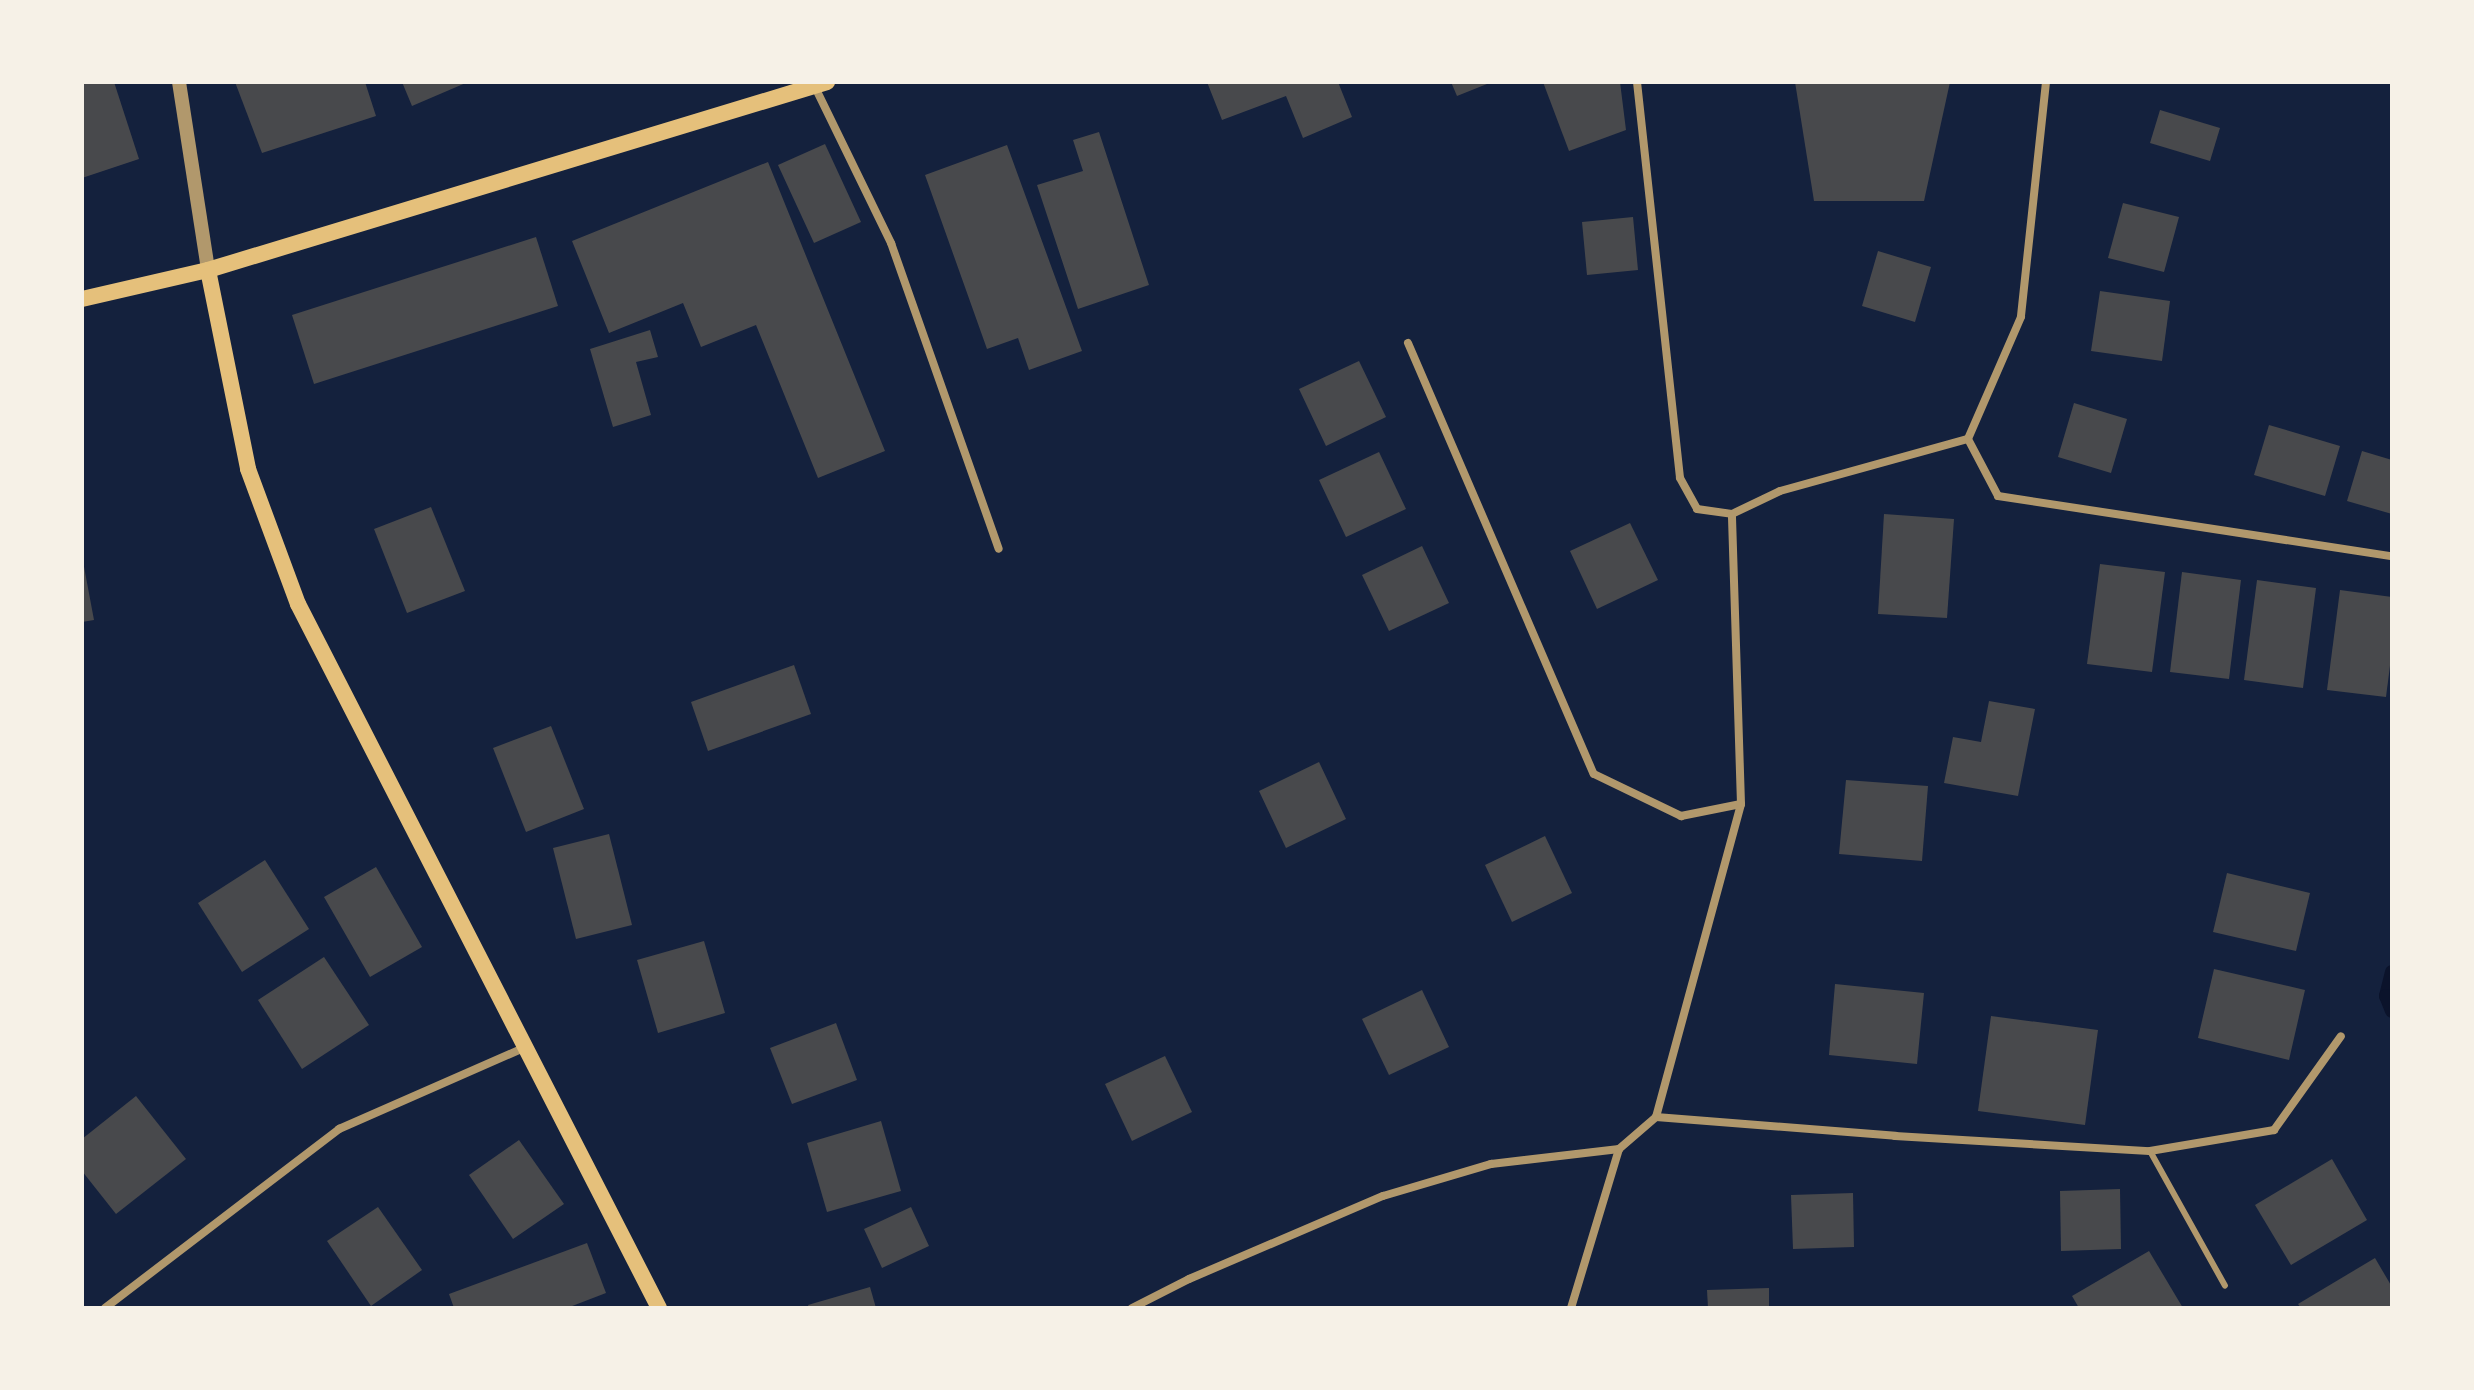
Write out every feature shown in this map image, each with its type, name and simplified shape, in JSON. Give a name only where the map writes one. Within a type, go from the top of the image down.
[{"type":"main road","points":[[82,299],[208,270],[819,84]]},
{"type":"main road","points":[[208,270],[248,469],[298,604],[659,1308]]},
{"type":"street","points":[[179,82],[208,270]]},
{"type":"street","points":[[1637,82],[1680,478],[1697,509],[1732,514],[1780,491],[1968,439]]},
{"type":"street","points":[[1968,439],[2021,317],[2046,82]]},
{"type":"street","points":[[819,84],[891,243],[999,549]]},
{"type":"street","points":[[1408,343],[1594,774],[1681,816],[1741,804]]},
{"type":"street","points":[[1968,439],[1998,496],[2392,556]]},
{"type":"street","points":[[1571,1308],[1619,1149],[1656,1117],[1741,804],[1732,514]]},
{"type":"street","points":[[1656,1117],[1895,1136],[2150,1151],[2274,1130],[2341,1036]]},
{"type":"street","points":[[105,1308],[339,1129],[527,1046]]},
{"type":"street","points":[[1132,1308],[1189,1279],[1383,1196],[1491,1164],[1619,1149]]},
{"type":"lane","points":[[2150,1151],[2225,1286]]},
{"type":"building","points":[[82,82],[114,82],[139,159],[82,178]]},
{"type":"building","points":[[235,82],[365,82],[376,116],[262,153]]},
{"type":"building","points":[[402,82],[468,82],[412,106]]},
{"type":"building","points":[[1207,82],[1338,82],[1352,117],[1303,138],[1286,96],[1222,120]]},
{"type":"building","points":[[1451,82],[1492,82],[1457,96]]},
{"type":"building","points":[[1543,82],[1620,82],[1626,130],[1569,151]]},
{"type":"building","points":[[1795,82],[1950,82],[1924,201],[1814,201]]},
{"type":"building","points":[[2160,110],[2220,128],[2210,161],[2150,143]]},
{"type":"building","points":[[1099,132],[1149,285],[1078,309],[1037,185],[1083,171],[1073,140]]},
{"type":"building","points":[[825,144],[861,222],[814,243],[778,165]]},
{"type":"building","points":[[1007,145],[1082,351],[1029,370],[1018,338],[987,349],[925,175]]},
{"type":"building","points":[[768,162],[885,451],[818,478],[756,325],[701,347],[683,303],[609,333],[572,241]]},
{"type":"building","points":[[2123,203],[2179,217],[2164,272],[2108,258]]},
{"type":"building","points":[[1633,217],[1638,270],[1587,275],[1582,222]]},
{"type":"building","points":[[536,237],[558,306],[314,384],[292,315]]},
{"type":"building","points":[[1878,251],[1931,267],[1915,322],[1862,306]]},
{"type":"building","points":[[2100,291],[2170,301],[2162,361],[2091,351]]},
{"type":"building","points":[[650,330],[658,357],[636,362],[651,415],[613,427],[590,349]]},
{"type":"building","points":[[1359,361],[1386,417],[1326,446],[1299,389]]},
{"type":"building","points":[[2074,403],[2127,419],[2111,473],[2058,457]]},
{"type":"building","points":[[2269,425],[2340,446],[2325,496],[2254,475]]},
{"type":"building","points":[[2362,451],[2392,460],[2392,514],[2347,501]]},
{"type":"building","points":[[1379,452],[1406,509],[1346,537],[1319,480]]},
{"type":"building","points":[[431,507],[465,591],[407,613],[374,529]]},
{"type":"building","points":[[1884,514],[1954,519],[1947,618],[1878,614]]},
{"type":"building","points":[[1630,523],[1658,580],[1597,609],[1570,551]]},
{"type":"building","points":[[1422,546],[1449,603],[1389,631],[1362,575]]},
{"type":"building","points":[[82,556],[94,620],[82,622]]},
{"type":"building","points":[[2100,564],[2165,572],[2152,672],[2087,664]]},
{"type":"building","points":[[2182,572],[2241,580],[2229,679],[2170,672]]},
{"type":"building","points":[[2257,580],[2316,588],[2303,688],[2244,680]]},
{"type":"building","points":[[2340,590],[2392,597],[2392,650],[2386,697],[2327,690]]},
{"type":"building","points":[[794,665],[811,714],[708,751],[691,702]]},
{"type":"building","points":[[1989,701],[2035,709],[2018,796],[1944,783],[1953,737],[1981,742]]},
{"type":"building","points":[[551,726],[584,809],[526,832],[493,748]]},
{"type":"building","points":[[1319,762],[1346,819],[1286,848],[1259,791]]},
{"type":"building","points":[[1846,780],[1928,786],[1922,861],[1839,854]]},
{"type":"building","points":[[609,834],[632,925],[576,939],[553,848]]},
{"type":"building","points":[[1545,836],[1572,893],[1512,922],[1485,865]]},
{"type":"building","points":[[265,860],[309,929],[242,972],[198,903]]},
{"type":"building","points":[[376,867],[422,947],[370,977],[324,897]]},
{"type":"building","points":[[2227,873],[2310,893],[2296,951],[2213,932]]},
{"type":"building","points":[[704,941],[725,1013],[658,1033],[637,960]]},
{"type":"building","points":[[324,957],[369,1025],[302,1069],[258,1000]]},
{"type":"building","points":[[2214,969],[2305,990],[2289,1060],[2198,1038]]},
{"type":"building","points":[[1835,984],[1924,993],[1917,1064],[1829,1055]]},
{"type":"building","points":[[1422,990],[1449,1047],[1389,1075],[1362,1019]]},
{"type":"building","points":[[1991,1016],[2098,1030],[2085,1125],[1978,1111]]},
{"type":"building","points":[[836,1023],[857,1080],[792,1104],[770,1048]]},
{"type":"building","points":[[1165,1056],[1192,1112],[1132,1141],[1105,1084]]},
{"type":"building","points":[[136,1096],[186,1159],[116,1214],[82,1171],[82,1139]]},
{"type":"building","points":[[881,1121],[901,1191],[827,1212],[807,1143]]},
{"type":"building","points":[[519,1140],[564,1204],[513,1239],[469,1175]]},
{"type":"building","points":[[2332,1159],[2367,1220],[2291,1265],[2255,1205]]},
{"type":"building","points":[[2120,1189],[2121,1249],[2061,1251],[2060,1191]]},
{"type":"building","points":[[1853,1193],[1854,1247],[1793,1249],[1791,1195]]},
{"type":"building","points":[[378,1207],[422,1270],[371,1306],[327,1241]]},
{"type":"building","points":[[911,1207],[929,1246],[882,1268],[864,1229]]},
{"type":"building","points":[[587,1243],[606,1293],[567,1308],[454,1308],[449,1294]]},
{"type":"building","points":[[2149,1251],[2183,1308],[2079,1308],[2072,1296]]},
{"type":"building","points":[[2375,1258],[2392,1287],[2392,1308],[2301,1308],[2298,1304]]},
{"type":"building","points":[[870,1287],[876,1308],[809,1308],[808,1305]]},
{"type":"building","points":[[1769,1288],[1769,1308],[1708,1308],[1707,1290]]},
{"type":"waterway","points":[[2392,972],[2386,996],[2392,1011]]}]
